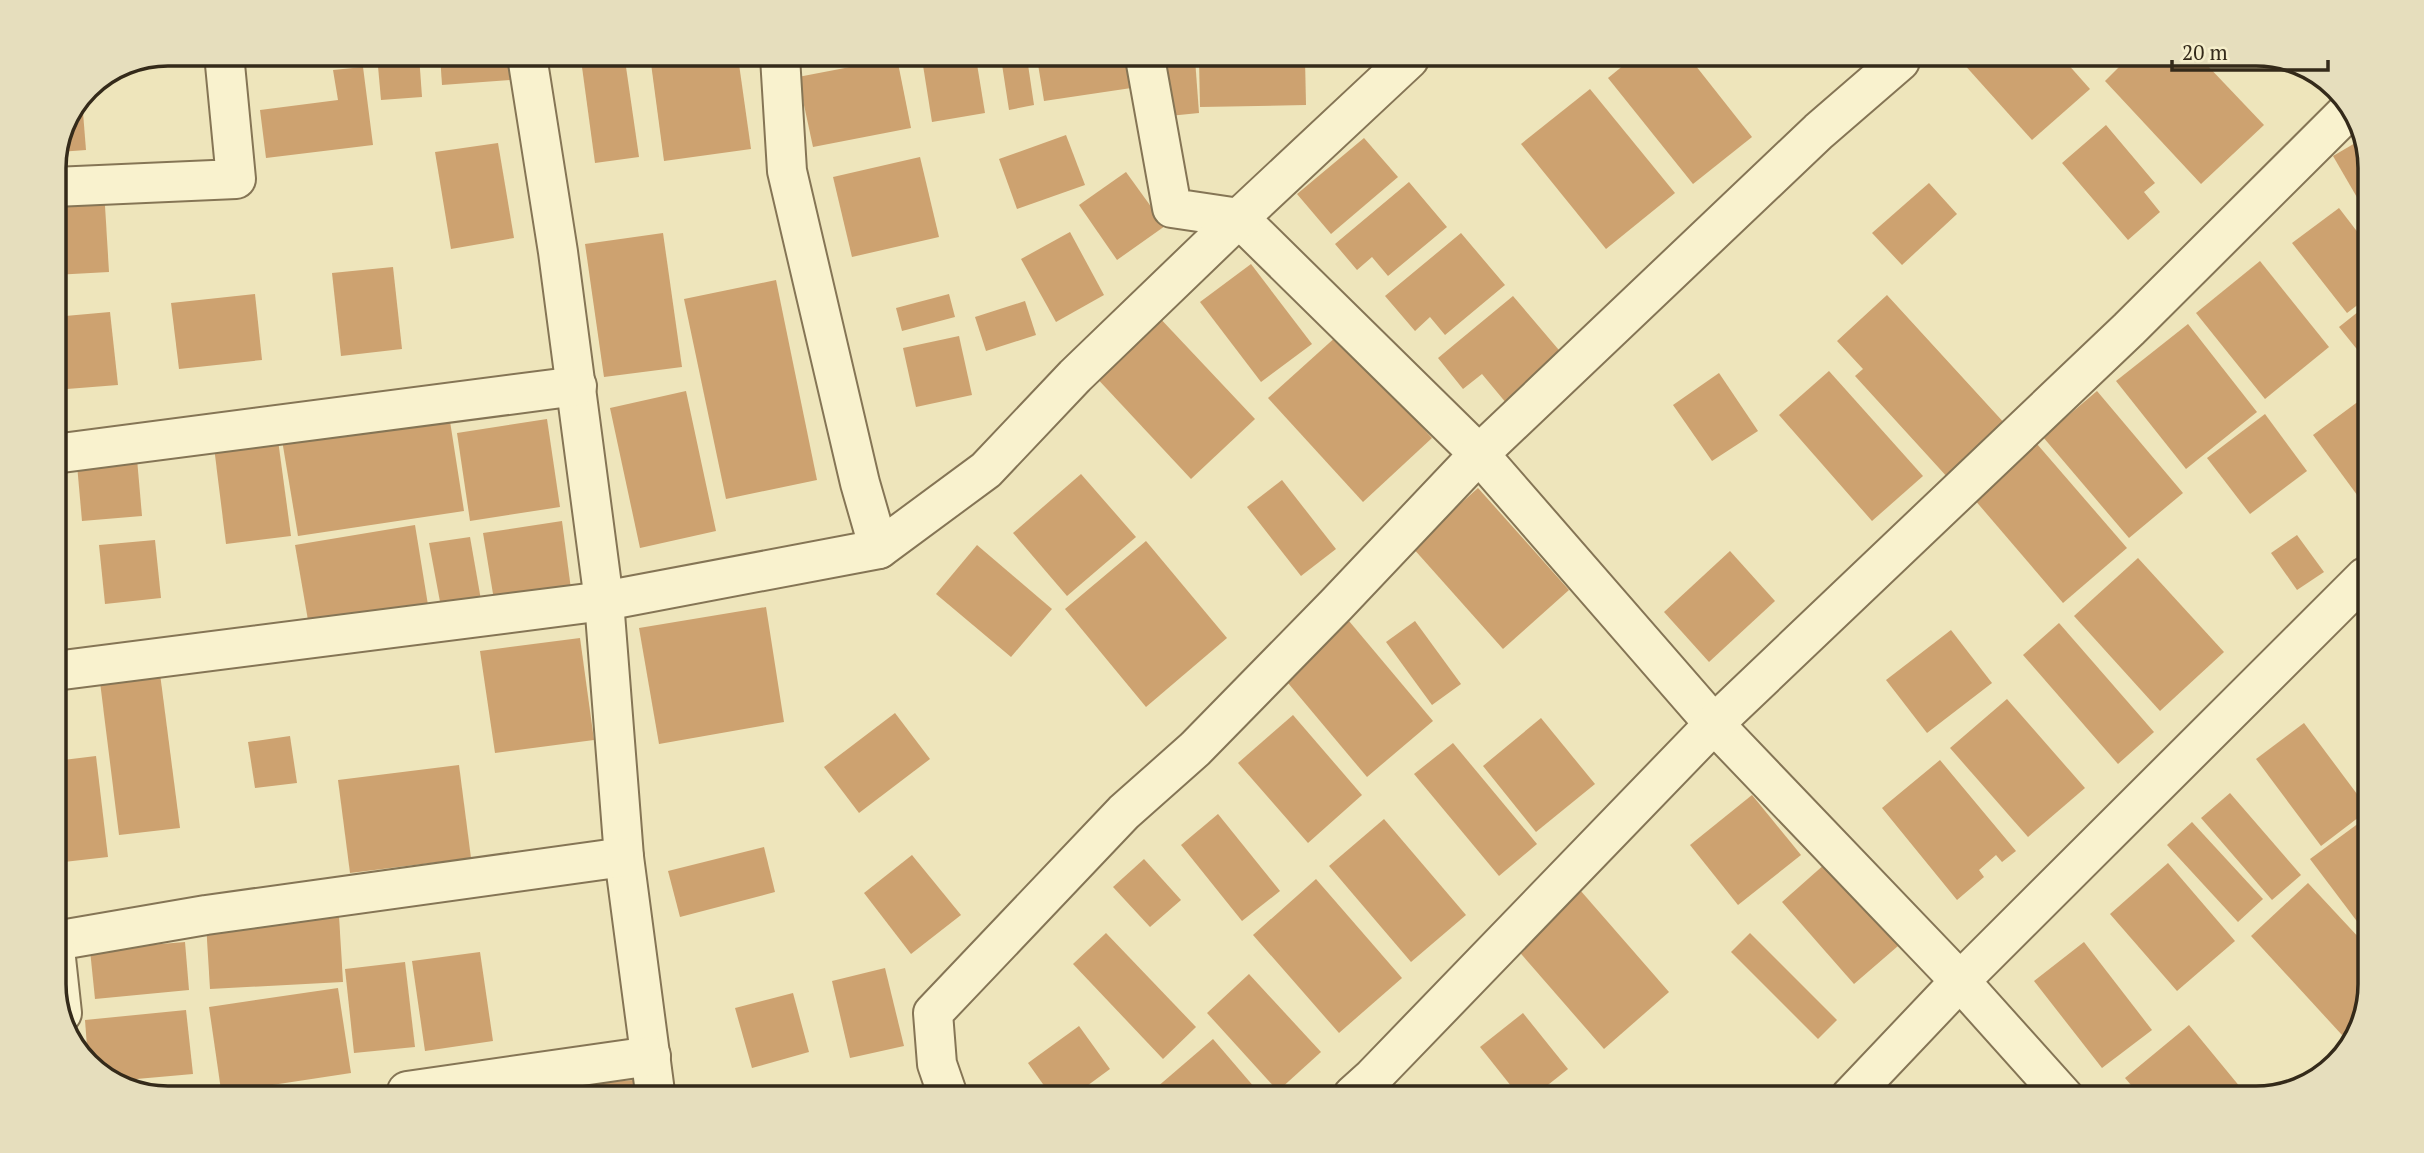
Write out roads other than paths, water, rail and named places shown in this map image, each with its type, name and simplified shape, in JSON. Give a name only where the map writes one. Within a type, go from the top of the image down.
[{"type":"street","points":[[67,186],[236,179],[225,67]]},
{"type":"street","points":[[479,1086],[653,1074],[624,857],[604,601],[577,386],[529,67]]},
{"type":"street","points":[[781,67],[787,171],[860,483],[879,549]]},
{"type":"street","points":[[1147,67],[1171,208],[1239,218],[1479,454],[1714,724],[1960,981],[2054,1086]]},
{"type":"street","points":[[67,669],[604,601],[879,549],[986,470],[1075,376],[1400,67]]},
{"type":"street","points":[[945,1086],[937,1064],[933,1013],[1124,811],[1195,749],[1479,454],[1819,131],[1893,67]]},
{"type":"street","points":[[1363,1086],[1714,724],[2129,329],[2343,116]]},
{"type":"street","points":[[67,452],[577,386]]},
{"type":"street","points":[[1860,1086],[1960,981],[2358,585]]},
{"type":"street","points":[[67,939],[206,915],[624,857]]}]
